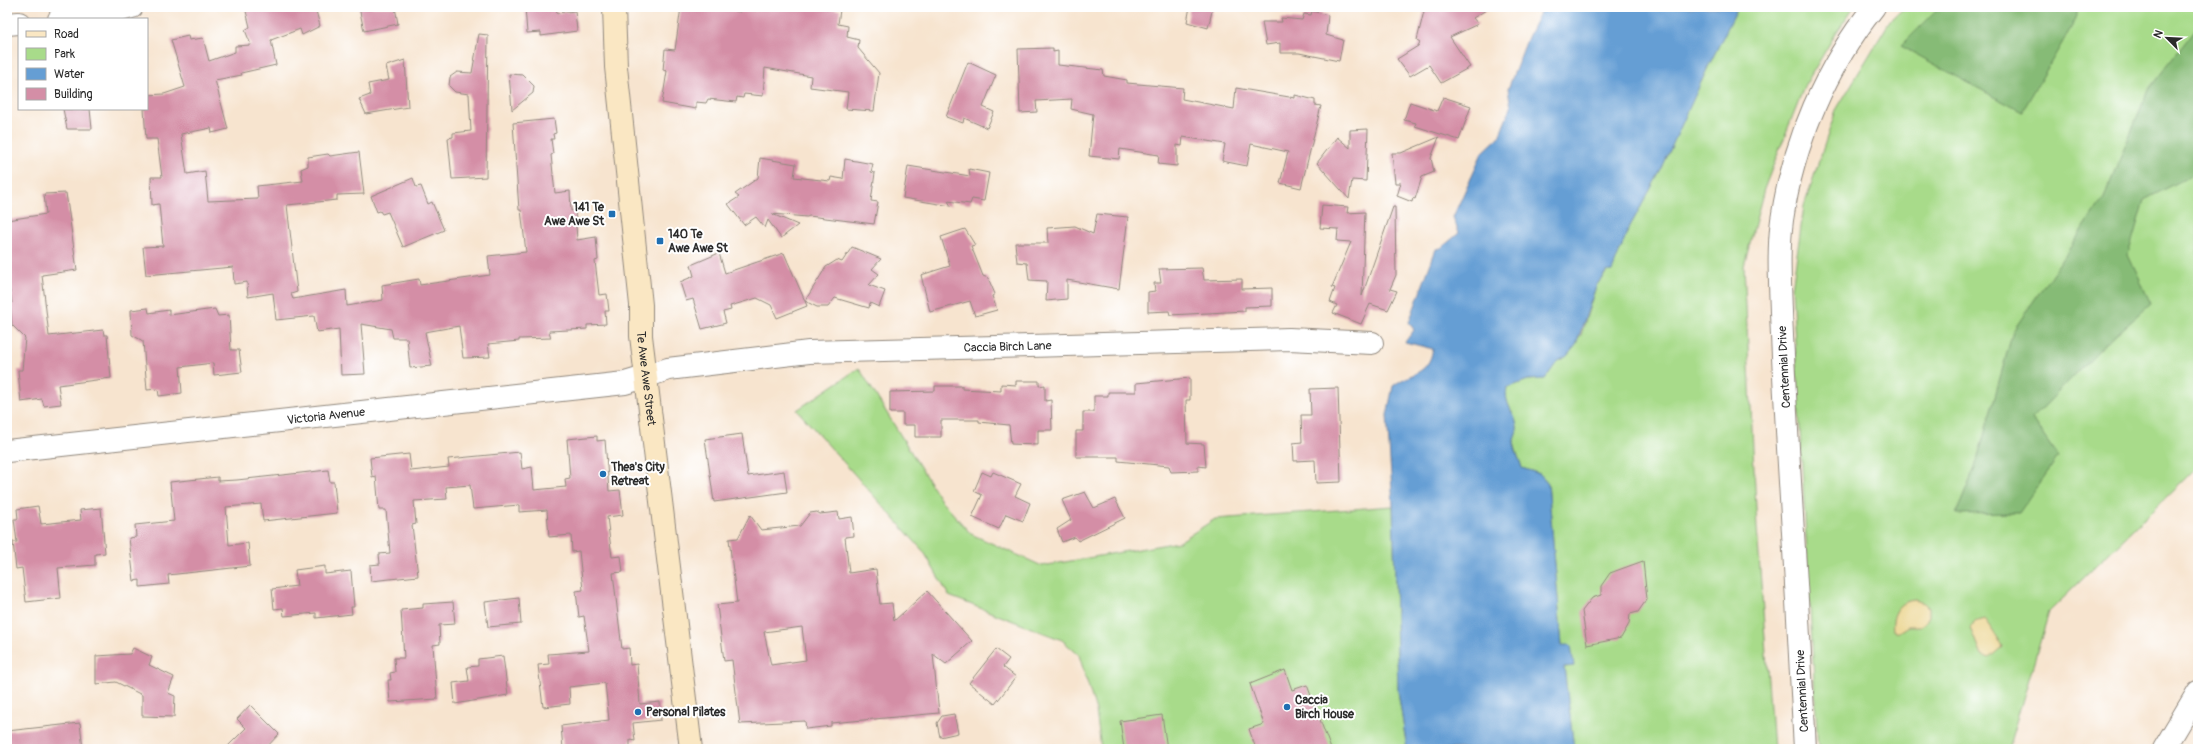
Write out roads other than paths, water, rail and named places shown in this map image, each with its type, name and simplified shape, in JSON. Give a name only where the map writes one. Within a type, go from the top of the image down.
[{"type":"main road","name":"Te Awe Awe Street","points":[[614,7],[616,67],[641,305],[641,336],[645,377],[691,749]]},
{"type":"street","points":[[69,18],[107,14],[132,7]]},
{"type":"street","name":"Centennial Drive","points":[[1805,749],[1782,348],[1779,258],[1782,220],[1790,178],[1810,118],[1838,61],[1861,23],[1874,7]]},
{"type":"street","points":[[7,24],[18,23]]},
{"type":"street","name":"Caccia Birch Lane","points":[[645,377],[668,369],[809,352],[1289,339],[1372,343]]},
{"type":"street","name":"Victoria Avenue","points":[[7,451],[625,383],[645,377]]},
{"type":"street","points":[[2164,749],[2198,692]]},
{"type":"water","points":[[1543,7],[1738,7],[1708,67],[1661,170],[1629,228],[1612,271],[1606,272],[1596,286],[1576,345],[1567,356],[1557,362],[1545,379],[1528,380],[1507,388],[1506,393],[1508,403],[1517,426],[1514,444],[1522,468],[1540,474],[1548,483],[1562,645],[1571,645],[1574,666],[1564,667],[1574,749],[1407,749],[1398,691],[1393,506],[1387,415],[1393,386],[1423,369],[1431,358],[1433,349],[1405,342],[1414,330],[1409,322],[1436,249],[1441,248],[1459,233],[1453,217],[1482,153],[1499,137],[1511,107],[1508,89],[1528,37]]},
{"type":"place","name":"141 Te Awe Awe St","points":[[612,214]]},
{"type":"place","name":"140 Te Awe Awe St","points":[[660,241]]},
{"type":"place","name":"Thea's City Retreat","points":[[603,474]]},
{"type":"place","name":"Caccia Birch House","points":[[1287,707]]},
{"type":"place","name":"Personal Pilates","points":[[638,712]]}]
